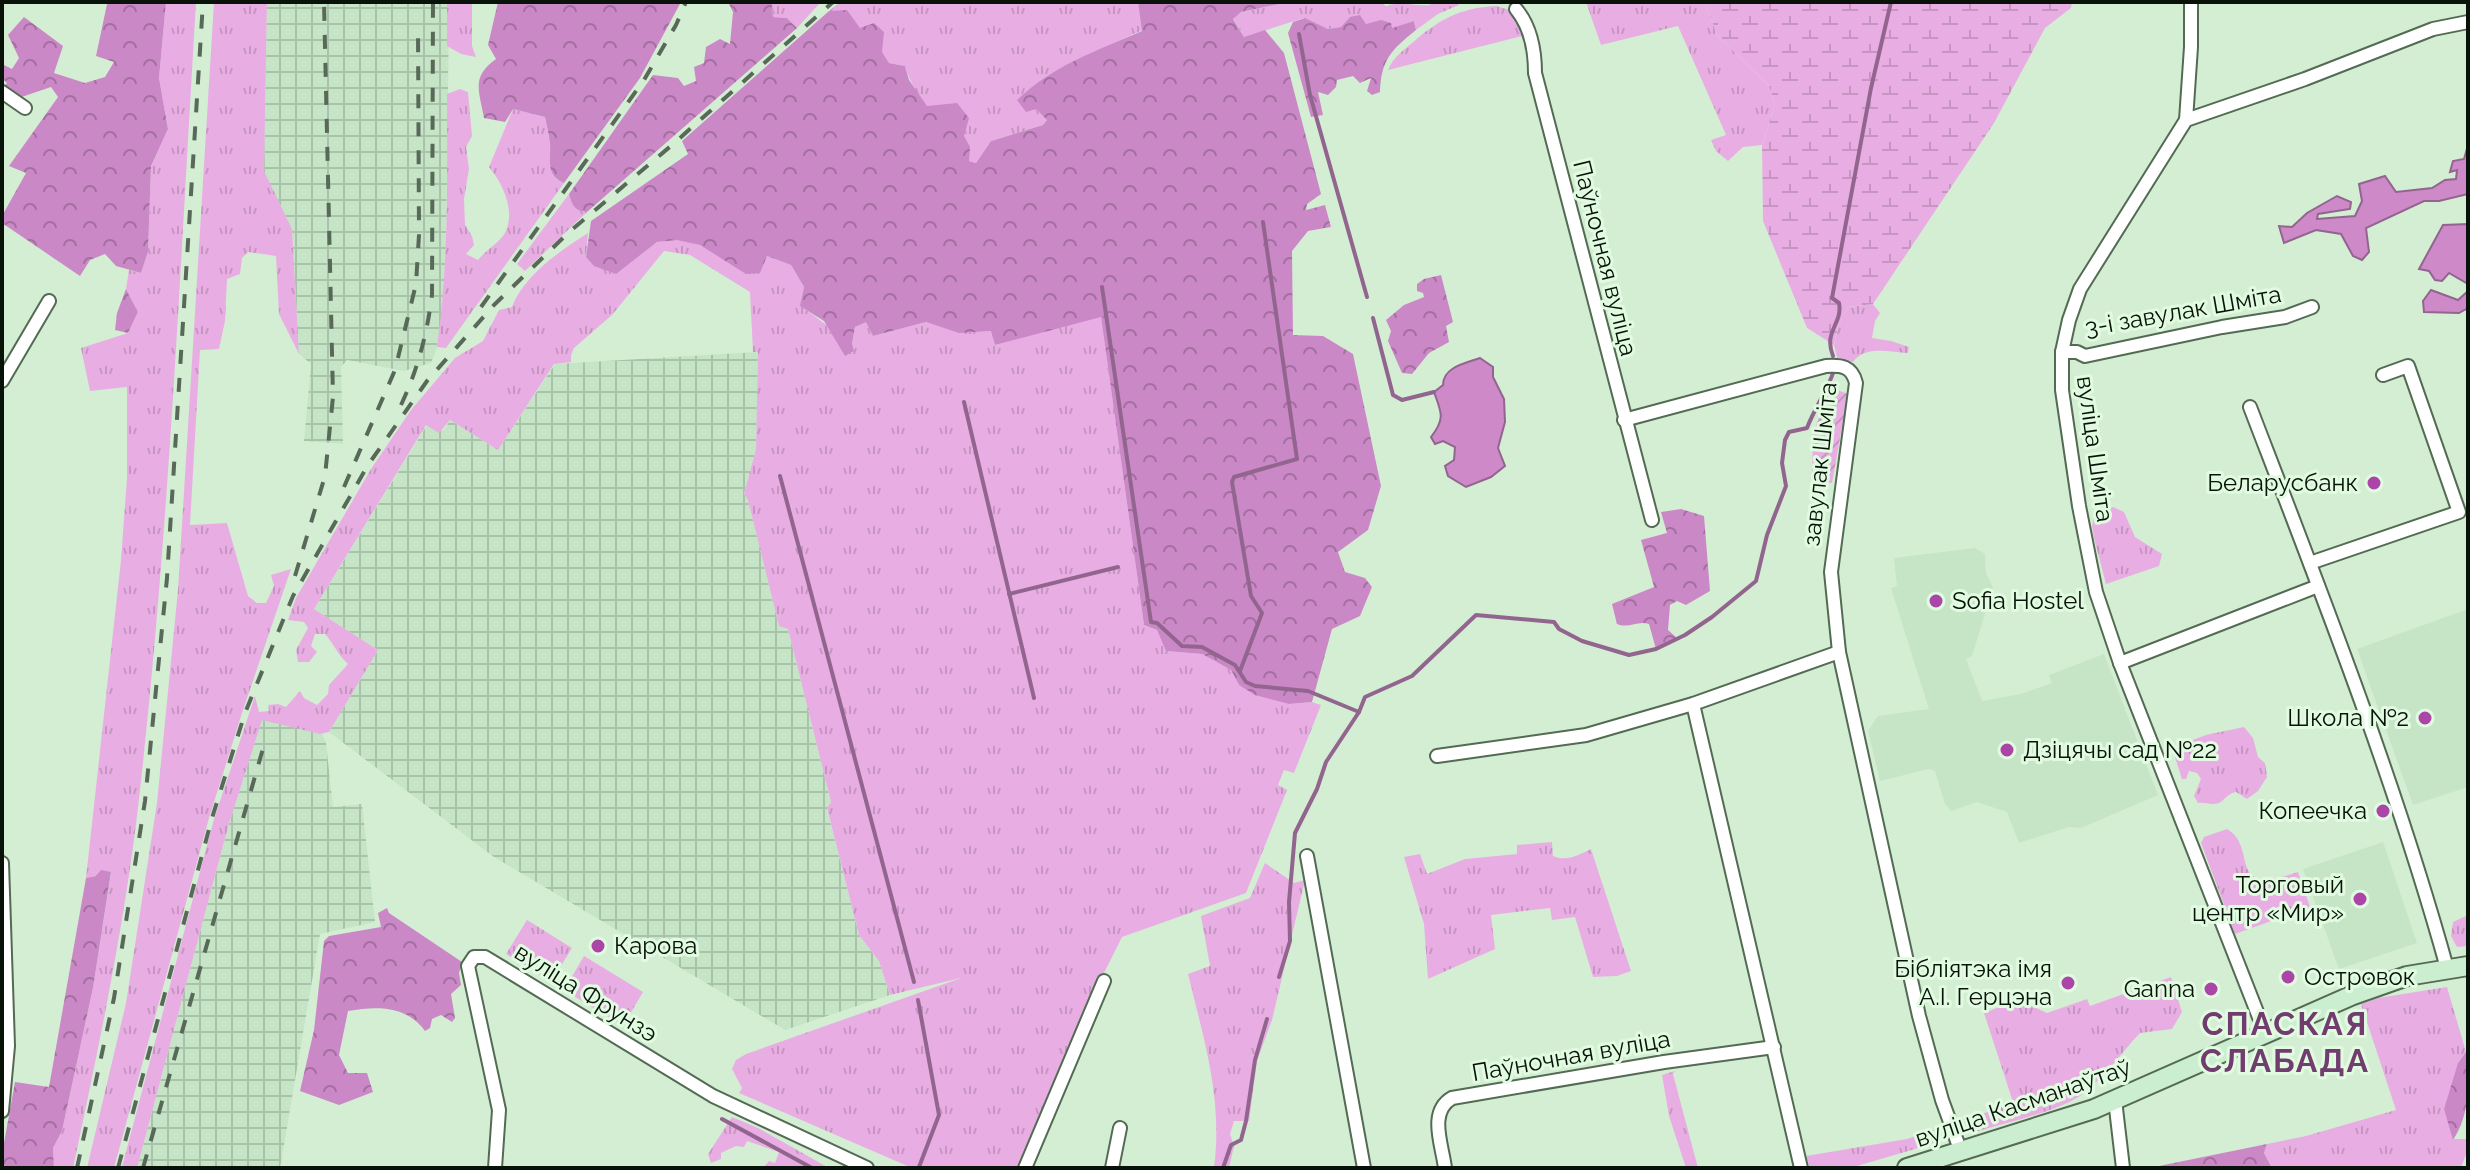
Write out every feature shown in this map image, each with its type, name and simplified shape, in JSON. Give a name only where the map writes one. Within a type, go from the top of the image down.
[{"type":"main road","name":"вуліца Касманаўтаў","points":[[1907,1168],[2094,1109],[2353,995],[2407,976],[2468,966]]},
{"type":"street","points":[[2191,2],[2186,120],[2305,79],[2433,29],[2468,22]]},
{"type":"street","name":"Паўночная вуліца","points":[[1516,9],[1524,19],[1535,51],[1535,73],[1652,520]]},
{"type":"street","points":[[2,92],[25,108]]},
{"type":"street","name":"вуліца Шміта","points":[[2186,120],[2080,289],[2062,352],[2062,390],[2079,506],[2096,592],[2120,663],[2266,1035]]},
{"type":"street","points":[[2,381],[49,301]]},
{"type":"street","name":"3-і завулак Шміта","points":[[2062,352],[2077,352],[2085,356],[2285,317],[2312,307]]},
{"type":"street","name":"завулак Шміта","points":[[1624,420],[1826,366],[1839,365],[1854,374],[1856,383],[1831,572],[1839,652],[1919,1016],[1942,1100],[1961,1152]]},
{"type":"street","points":[[2310,563],[2459,512],[2408,366],[2383,375]]},
{"type":"street","points":[[2250,407],[2407,832],[2447,968]]},
{"type":"street","points":[[2120,663],[2318,586]]},
{"type":"street","points":[[1437,756],[1586,735],[1693,704],[1839,652]]},
{"type":"street","points":[[1693,704],[1801,1168]]},
{"type":"street","points":[[1307,856],[1364,1168]]},
{"type":"street","points":[[2,863],[8,1046],[2,1111]]},
{"type":"street","name":"вуліца Фрунзэ","points":[[495,1168],[499,1110],[468,966],[474,957],[485,957],[713,1096],[867,1168]]},
{"type":"street","points":[[1025,1168],[1104,981]]},
{"type":"street","name":"Паўночная вуліца","points":[[1445,1168],[1437,1114],[1442,1104],[1452,1098],[1774,1047]]},
{"type":"street","points":[[2115,1100],[2123,1168]]},
{"type":"street","points":[[1112,1168],[1120,1128]]},
{"type":"shaded area","points":[[267,2],[447,2],[445,295],[437,347],[431,363],[404,371],[347,360],[341,367],[343,444],[304,441],[311,364],[299,354],[292,229],[264,172]]},
{"type":"shaded area","points":[[2468,145],[2468,194],[2424,201],[2366,228],[2369,252],[2362,260],[2353,256],[2341,234],[2316,230],[2284,243],[2279,226],[2292,227],[2307,213],[2337,196],[2351,202],[2350,209],[2318,214],[2317,219],[2355,216],[2362,201],[2359,184],[2385,176],[2396,192],[2432,188],[2445,180],[2456,179],[2457,170],[2450,172],[2453,161],[2464,159]]},
{"type":"shaded area","points":[[2468,224],[2468,284],[2449,273],[2442,281],[2435,280],[2429,271],[2419,269],[2443,225]]},
{"type":"shaded area","points":[[2431,290],[2458,300],[2468,291],[2468,308],[2459,313],[2424,312],[2423,301]]},
{"type":"shaded area","points":[[758,352],[756,449],[744,494],[779,626],[788,629],[831,802],[827,809],[859,935],[879,961],[890,995],[785,1030],[494,857],[329,732],[378,650],[314,609],[427,425],[444,430],[450,420],[498,450],[555,364]]},
{"type":"shaded area","points":[[1480,358],[1493,367],[1493,377],[1504,399],[1505,422],[1498,448],[1505,466],[1491,477],[1466,487],[1448,476],[1445,466],[1454,460],[1455,447],[1443,441],[1435,444],[1431,437],[1441,415],[1434,392],[1443,385],[1451,370]]},
{"type":"shaded area","name":"Дзіцячы сад №22","points":[[1975,548],[1985,554],[1986,573],[1993,588],[1972,656],[1966,659],[1982,701],[2021,694],[2052,683],[2049,675],[2104,654],[2158,795],[2081,828],[2069,827],[2019,843],[2007,812],[1977,802],[1951,811],[1945,804],[1935,771],[1929,769],[1880,781],[1868,731],[1878,716],[1929,709],[1891,588],[1897,586],[1894,558]]},
{"type":"shaded area","name":"Школа №2","points":[[2468,609],[2468,787],[2413,805],[2357,649]]},
{"type":"shaded area","points":[[262,719],[322,734],[326,743],[333,807],[362,804],[375,922],[320,934],[280,1168],[137,1168],[228,827]]},
{"type":"shaded area","points":[[2383,842],[2417,943],[2339,969],[2303,869]]},
{"type":"green space","points":[[166,2],[196,2],[173,401],[149,700],[126,892],[92,1076],[73,1168],[54,1168],[53,1148],[62,1131],[93,988],[111,873],[86,878],[127,478],[127,387],[90,391],[81,348],[128,333],[138,312],[126,289],[129,270],[141,273],[148,252],[151,166],[168,129],[159,78]]},
{"type":"green space","points":[[166,2],[159,78],[168,129],[151,166],[148,252],[141,273],[116,266],[105,254],[90,260],[80,276],[2,223],[2,216],[26,173],[9,166],[58,97],[51,87],[4,103],[2,88],[7,83],[2,78],[2,64],[12,69],[19,58],[8,35],[24,17],[63,46],[54,73],[85,83],[105,77],[114,62],[96,56],[107,4]]},
{"type":"green space","points":[[214,2],[267,2],[264,171],[292,229],[299,354],[279,314],[276,256],[248,252],[242,258],[240,274],[227,279],[225,321],[219,349],[200,350],[190,525],[227,523],[248,596],[257,603],[266,603],[274,586],[271,575],[291,569],[209,818],[114,1168],[87,1168],[126,1003],[157,803],[178,590]]},
{"type":"green space","points":[[447,2],[472,2],[472,46],[476,57],[461,54],[447,46]]},
{"type":"green space","points":[[498,2],[681,2],[640,78],[564,183],[551,172],[545,117],[513,109],[505,122],[484,118],[479,85],[483,72],[496,59],[488,45]]},
{"type":"green space","points":[[728,2],[772,2],[773,17],[787,18],[797,28],[587,212],[576,209],[569,194],[653,75],[678,78],[684,86],[696,81],[694,67],[704,63],[706,47],[720,39],[730,44],[733,12]]},
{"type":"green space","points":[[772,2],[821,2],[797,28],[787,18],[773,17]]},
{"type":"green space","points":[[840,2],[1138,2],[1143,30],[1082,57],[1036,109],[1047,120],[1043,125],[991,141],[976,163],[969,161],[932,116],[916,92],[905,66],[889,63],[860,28],[829,11]]},
{"type":"green space","points":[[1138,2],[1289,2],[1241,12],[1233,19],[1244,37],[1265,30],[1284,53],[1321,194],[1307,204],[1306,210],[1325,205],[1331,227],[1308,231],[1292,251],[1293,335],[1323,336],[1353,354],[1381,486],[1368,530],[1338,552],[1345,572],[1365,578],[1372,587],[1360,616],[1332,629],[1312,702],[1289,704],[1255,695],[1239,685],[1231,670],[1202,654],[1166,651],[1157,630],[1144,625],[1101,317],[995,345],[991,331],[959,333],[926,322],[873,336],[866,322],[855,327],[854,351],[845,356],[824,321],[800,306],[804,287],[791,265],[767,256],[760,273],[746,274],[700,245],[677,240],[657,242],[616,274],[594,266],[586,257],[591,221],[688,154],[682,141],[829,11],[847,10],[860,28],[874,23],[884,32],[882,52],[889,63],[905,66],[909,80],[927,106],[957,103],[969,118],[964,136],[970,147],[969,161],[976,163],[991,141],[1043,125],[1047,120],[1036,109],[1026,112],[1017,100],[1031,88],[1076,60],[1142,31]]},
{"type":"green space","points":[[1289,2],[1380,2],[1386,6],[1456,2],[1459,5],[1438,14],[1416,30],[1414,21],[1392,29],[1350,17],[1341,27],[1328,29],[1304,18],[1244,37],[1233,18],[1241,12]]},
{"type":"green space","points":[[1586,2],[1705,2],[1717,35],[1769,86],[1775,105],[1762,145],[1743,147],[1728,161],[1716,151],[1711,140],[1726,135],[1678,26],[1601,45]]},
{"type":"green space","points":[[1705,2],[2072,2],[2071,8],[2045,28],[1994,123],[1873,304],[1848,307],[1838,326],[1834,345],[1807,328],[1763,221],[1762,145],[1775,105],[1769,86],[1717,35]]},
{"type":"green space","points":[[1496,6],[1513,11],[1526,35],[1388,70],[1401,52],[1441,21],[1471,9]]},
{"type":"green space","points":[[1360,15],[1366,24],[1381,20],[1391,23],[1392,28],[1414,21],[1416,30],[1389,56],[1380,92],[1372,95],[1367,91],[1371,78],[1360,83],[1353,76],[1337,80],[1336,87],[1328,95],[1318,92],[1323,115],[1311,117],[1288,33],[1293,22],[1305,18],[1328,29],[1341,27],[1350,17]]},
{"type":"green space","points":[[460,89],[468,92],[472,136],[466,147],[469,169],[464,199],[465,225],[474,245],[466,254],[478,260],[503,236],[508,225],[506,198],[489,167],[513,109],[545,117],[551,172],[564,183],[446,348],[437,347],[445,252],[447,94]]},
{"type":"green space","points":[[569,194],[574,207],[587,212],[525,271],[517,264]]},
{"type":"green space","points":[[588,233],[586,257],[615,274],[657,242],[677,239],[700,245],[721,256],[767,256],[791,265],[804,287],[801,306],[852,344],[855,327],[866,321],[873,336],[926,322],[959,332],[992,331],[995,345],[1101,316],[1144,625],[1157,630],[1167,651],[1202,654],[1231,670],[1239,685],[1289,704],[1312,702],[1321,705],[1294,773],[1284,770],[1278,785],[1287,790],[1246,893],[1122,937],[1093,995],[1020,1168],[912,1168],[739,1093],[742,1088],[732,1069],[736,1060],[746,1054],[961,978],[890,995],[879,961],[859,935],[827,808],[831,802],[788,629],[779,626],[744,494],[756,449],[758,352],[753,352],[750,292],[690,255],[664,251],[612,315],[574,348],[571,362],[554,364],[498,450],[450,420],[439,433],[426,425],[314,609],[378,650],[329,732],[320,734],[262,720],[228,827],[137,1168],[122,1167],[214,819],[255,696],[259,712],[269,711],[268,705],[286,707],[300,691],[304,698],[317,705],[328,694],[329,685],[348,664],[325,634],[315,634],[311,646],[317,652],[309,662],[298,662],[296,650],[308,628],[304,622],[288,620],[296,598],[371,469],[411,410],[455,358],[483,341],[499,310],[512,307],[534,274]]},
{"type":"green space","points":[[1441,275],[1453,322],[1446,326],[1449,342],[1429,353],[1412,374],[1402,373],[1388,341],[1391,331],[1386,320],[1404,305],[1424,297],[1417,291],[1417,284]]},
{"type":"green space","points":[[126,289],[138,312],[128,333],[115,330],[117,313]]},
{"type":"green space","points":[[1873,304],[1880,313],[1872,338],[1909,347],[1908,353],[1871,351],[1853,362],[1838,361],[1834,345],[1838,326],[1848,307]]},
{"type":"green space","points":[[1830,387],[1848,394],[1832,483],[1812,481],[1813,434]]},
{"type":"green space","points":[[2113,507],[2124,512],[2135,537],[2162,554],[2159,566],[2106,584],[2092,526],[2095,515]]},
{"type":"green space","points":[[1681,509],[1704,516],[1710,591],[1686,605],[1677,601],[1670,605],[1668,630],[1678,639],[1656,649],[1649,624],[1617,624],[1612,604],[1654,587],[1641,540],[1667,533],[1661,512]]},
{"type":"green space","points":[[2244,727],[2253,738],[2258,757],[2265,763],[2267,777],[2258,791],[2247,799],[2236,792],[2216,804],[2198,803],[2194,796],[2201,779],[2197,773],[2189,771],[2186,779],[2182,779],[2172,748],[2206,735]]},
{"type":"green space","points":[[2227,829],[2236,837],[2251,875],[2260,879],[2298,872],[2310,907],[2235,934],[2201,843],[2204,837]]},
{"type":"green space","points":[[1552,842],[1553,856],[1558,858],[1572,857],[1591,849],[1631,971],[1617,976],[1593,977],[1575,917],[1552,920],[1550,908],[1491,915],[1495,949],[1428,979],[1424,924],[1404,857],[1420,854],[1427,874],[1465,859],[1517,854],[1517,845]]},
{"type":"green space","points":[[1265,863],[1294,883],[1305,880],[1272,1020],[1257,1061],[1249,1121],[1234,1121],[1230,1134],[1234,1146],[1229,1168],[1214,1168],[1214,1094],[1188,974],[1210,966],[1201,916],[1250,898]]},
{"type":"green space","points":[[101,870],[111,872],[93,988],[62,1131],[53,1148],[54,1168],[2,1168],[15,1082],[49,1087],[86,878],[96,876]]},
{"type":"green space","points":[[387,908],[389,913],[462,962],[459,973],[461,985],[451,994],[455,1018],[452,1022],[441,1015],[432,1019],[430,1028],[425,1031],[409,1016],[390,1009],[348,1011],[339,1055],[348,1073],[367,1073],[373,1092],[339,1105],[300,1091],[314,1030],[324,941],[329,936],[381,927],[378,913]]},
{"type":"green space","points":[[2468,915],[2468,946],[2457,947],[2451,936],[2453,922]]},
{"type":"green space","points":[[527,920],[572,948],[551,982],[506,954]]},
{"type":"green space","points":[[584,956],[643,992],[623,1026],[564,990]]},
{"type":"green space","points":[[2171,977],[2182,1012],[2172,1029],[2140,1033],[2099,1079],[2074,1100],[1972,1133],[1967,1131],[1962,1118],[1972,1118],[2013,1102],[1984,1013],[2016,1003],[2047,1013],[2087,999],[2090,1006]]},
{"type":"green space","points":[[2447,987],[2466,1052],[2458,1063],[2453,1139],[2468,1139],[2461,1168],[2272,1168],[2264,1153],[2267,1144],[2396,1110],[2361,1004],[2378,998]]},
{"type":"green space","points":[[2466,1052],[2467,1101],[2463,1121],[2453,1140],[2444,1109],[2458,1063]]},
{"type":"green space","points":[[1675,1071],[1673,1074],[1698,1168],[1686,1168],[1669,1116],[1662,1075]]},
{"type":"green space","points":[[732,1117],[829,1168],[763,1168],[769,1161],[775,1163],[779,1152],[747,1141],[744,1147],[736,1146],[721,1153],[721,1159],[711,1163],[708,1154]]},
{"type":"green space","points":[[1944,1126],[1944,1138],[1939,1142],[1850,1168],[1810,1168],[1806,1156],[1907,1139]]},
{"type":"green space","points":[[2267,1144],[2264,1153],[2272,1168],[2149,1168]]},
{"type":"waterway","points":[[1833,356],[1830,340],[1839,303],[1832,298],[1871,88],[1891,2]]},
{"type":"waterway","points":[[1299,34],[1310,95],[1367,297]]},
{"type":"waterway","points":[[1240,671],[1262,613],[1251,596],[1232,482],[1234,477],[1297,459],[1263,222]]},
{"type":"waterway","points":[[1102,287],[1151,622],[1157,623],[1182,646],[1202,647],[1235,665],[1246,682],[1255,686],[1308,691],[1359,712]]},
{"type":"waterway","points":[[1373,318],[1393,395],[1402,400],[1434,392]]},
{"type":"waterway","points":[[1279,977],[1290,941],[1289,902],[1295,833],[1317,789],[1326,762],[1359,712],[1365,697],[1412,676],[1476,615],[1554,622],[1559,629],[1582,641],[1629,655],[1656,649],[1712,617],[1756,581],[1767,535],[1786,486],[1782,463],[1785,440],[1789,432],[1807,428],[1833,373]]},
{"type":"waterway","points":[[964,402],[1034,698]]},
{"type":"waterway","points":[[780,476],[914,982]]},
{"type":"waterway","points":[[1009,594],[1118,567]]},
{"type":"waterway","points":[[918,1000],[939,1115],[919,1167]]},
{"type":"waterway","points":[[1223,1168],[1231,1145],[1241,1140],[1255,1060],[1267,1019]]},
{"type":"waterway","points":[[722,1119],[812,1168]]},
{"type":"railway","points":[[77,1168],[114,998],[145,801],[167,578],[203,2]]},
{"type":"railway","points":[[295,576],[325,476],[333,397],[324,2]]},
{"type":"railway","points":[[401,405],[421,351],[432,295],[433,2]]},
{"type":"railway","points":[[481,307],[644,80],[686,2]]},
{"type":"railway","points":[[118,1168],[212,818],[245,713],[293,596],[368,465],[427,381],[494,305],[568,233],[833,2]]},
{"type":"railway","points":[[344,487],[395,370],[416,284],[419,235],[418,28]]},
{"type":"railway","points":[[143,1168],[266,738]]},
{"type":"place","name":"Беларусбанк","points":[[2374,483]]},
{"type":"place","name":"Sofia Hostel","points":[[1936,601]]},
{"type":"place","name":"Школа №2","points":[[2425,718]]},
{"type":"place","name":"Дзіцячы сад №22","points":[[2007,750]]},
{"type":"place","name":"Копеечка","points":[[2383,811]]},
{"type":"place","name":"Торговый центр «Мир»","points":[[2360,899]]},
{"type":"place","name":"Карова","points":[[598,946]]},
{"type":"place","name":"Островок","points":[[2288,977]]},
{"type":"place","name":"Бібліятэка імя А.І. Герцэна","points":[[2068,983]]},
{"type":"place","name":"Ganna","points":[[2211,989]]},
{"type":"district","name":"СПАСКАЯ СЛАБАДА","points":[[2285,1042]]}]
